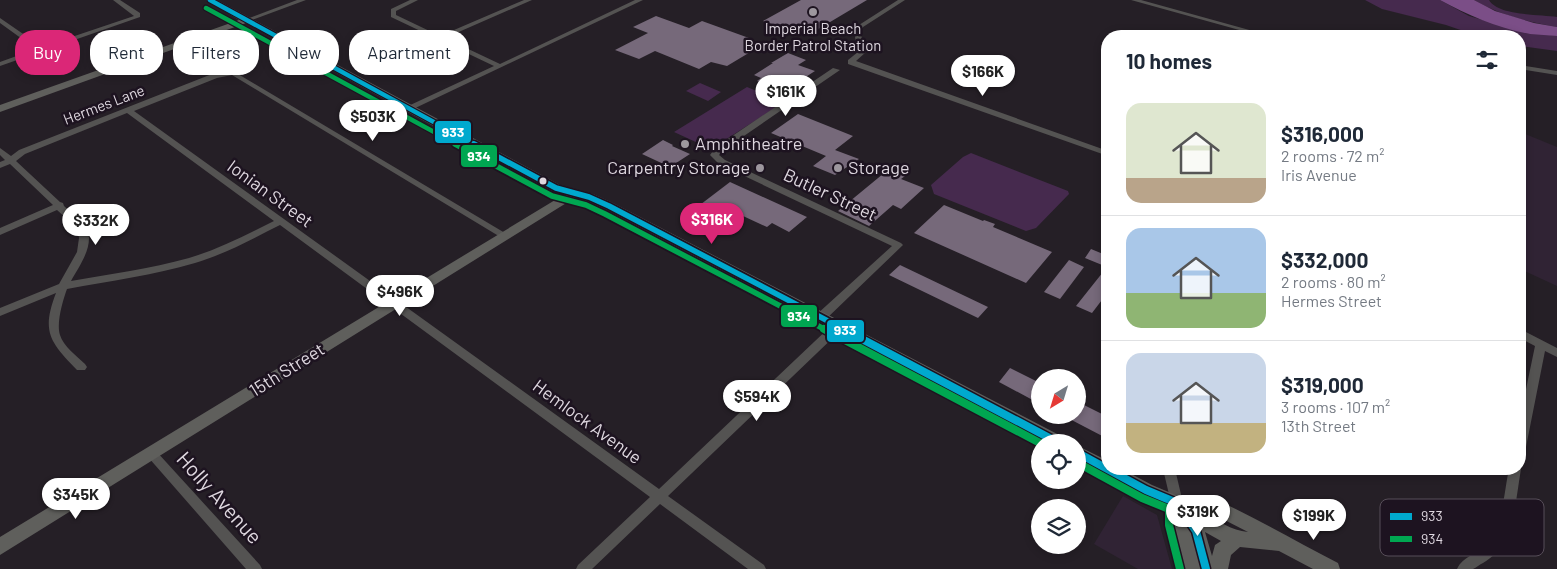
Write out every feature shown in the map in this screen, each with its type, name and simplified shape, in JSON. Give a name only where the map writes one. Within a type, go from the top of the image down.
[{"type":"street","points":[[80,37],[137,17],[138,14],[136,12],[116,0]]},
{"type":"street","points":[[210,0],[556,188],[609,206],[1042,434]]},
{"type":"street","points":[[0,109],[303,0]]},
{"type":"street","points":[[415,0],[393,10],[393,16],[423,30]]},
{"type":"street","points":[[459,30],[529,0]]},
{"type":"street","points":[[410,108],[640,0]]},
{"type":"street","points":[[902,0],[891,4],[858,29],[857,36],[862,52],[851,62],[1101,151]]},
{"type":"street","points":[[1134,0],[1246,30]]},
{"type":"street","points":[[0,20],[15,31]]},
{"type":"street","points":[[469,52],[499,66]]},
{"type":"street","points":[[0,64],[15,59]]},
{"type":"street","points":[[1526,68],[1557,73]]},
{"type":"street","name":"Butler Street","points":[[820,318],[898,245],[722,162],[714,155],[718,149],[836,70]]},
{"type":"street","name":"Hermes Lane","points":[[0,165],[12,160],[22,152],[215,76],[238,74],[506,236]]},
{"type":"street","name":"Ionian Street","points":[[128,110],[393,304]]},
{"type":"street","points":[[0,150],[81,227],[84,238],[80,259],[63,286],[56,306],[54,334],[62,348],[81,367]]},
{"type":"street","name":"15th Street","points":[[0,547],[575,193]]},
{"type":"street","points":[[0,232],[60,205]]},
{"type":"street","points":[[0,312],[63,286],[166,267],[193,260],[231,246],[280,221]]},
{"type":"street","name":"Hemlock Avenue","points":[[393,304],[759,569]]},
{"type":"street","points":[[583,569],[837,327]]},
{"type":"street","points":[[1526,336],[1557,353]]},
{"type":"street","points":[[1526,418],[1541,344]]},
{"type":"street","name":"Holly Avenue","points":[[152,454],[255,569]]},
{"type":"street","points":[[1086,457],[1101,466]]},
{"type":"street","points":[[1118,475],[1146,490],[1177,503],[1218,531],[1245,534],[1281,543],[1331,569]]},
{"type":"street","points":[[1170,475],[1177,503],[1178,524],[1189,569]]},
{"type":"street","points":[[1509,499],[1514,475]]},
{"type":"street","points":[[1177,503],[1196,531],[1206,569]]},
{"type":"street","points":[[1219,569],[1222,551],[1245,534]]},
{"type":"street","points":[[1464,569],[1470,562],[1480,556]]},
{"type":"shaded area","points":[[1365,0],[1440,0],[1469,16],[1518,30],[1461,30],[1382,9]]},
{"type":"shaded area","points":[[1440,0],[1474,0],[1495,11],[1534,23],[1557,27],[1557,36],[1530,34],[1526,33],[1526,30],[1515,30],[1495,25]]},
{"type":"shaded area","points":[[1474,0],[1489,0],[1501,9],[1510,12],[1557,17],[1557,27],[1514,17]]},
{"type":"shaded area","points":[[1526,32],[1557,36],[1557,51],[1526,47]]},
{"type":"shaded area","points":[[700,83],[721,92],[708,101],[686,91]]},
{"type":"shaded area","points":[[747,87],[784,102],[711,149],[674,132]]},
{"type":"shaded area","points":[[1526,134],[1557,147],[1557,286],[1526,272]]},
{"type":"shaded area","points":[[971,153],[1068,191],[1069,194],[1036,228],[1026,231],[934,194],[931,185],[963,157]]},
{"type":"shaded area","points":[[1123,496],[1157,515],[1172,569],[1138,569],[1094,544]]},
{"type":"building","name":"Imperial Beach Border Patrol Station","points":[[801,0],[867,0],[810,34],[800,31],[796,33],[763,21]]},
{"type":"building","points":[[656,16],[689,28],[702,21],[749,38],[746,40],[762,45],[727,66],[711,62],[699,69],[655,51],[639,59],[615,50],[648,33],[633,27]]},
{"type":"building","points":[[788,53],[806,60],[798,65],[815,71],[784,91],[757,81],[761,78],[754,75]]},
{"type":"building","points":[[798,114],[853,136],[835,150],[859,159],[835,175],[813,166],[826,156],[771,133]]},
{"type":"building","points":[[663,140],[690,154],[670,167],[642,154]]},
{"type":"building","points":[[889,169],[905,176],[901,179],[924,188],[901,209],[893,205],[869,226],[838,211]]},
{"type":"building","points":[[730,182],[807,217],[789,232],[772,223],[767,227],[743,216],[723,231],[714,227],[709,230],[696,223],[700,220],[688,214]]},
{"type":"building","points":[[944,205],[995,224],[993,227],[1052,252],[1026,283],[914,233]]},
{"type":"building","points":[[1091,249],[1101,253],[1101,265],[1085,258]]},
{"type":"building","points":[[1069,260],[1084,267],[1060,299],[1044,292]]},
{"type":"building","points":[[900,265],[988,307],[978,318],[889,275]]},
{"type":"building","points":[[1101,275],[1101,301],[1092,313],[1076,306]]},
{"type":"building","points":[[1010,368],[1031,378],[1031,399],[999,382]]},
{"type":"building","points":[[1086,406],[1101,414],[1101,435],[1079,424],[1086,424]]},
{"type":"transit line","name":"933","points":[[210,0],[556,188],[589,197],[609,206],[1042,434]]},
{"type":"transit line","name":"934","points":[[206,8],[552,196],[586,205],[605,214],[1031,438]]},
{"type":"transit line","name":"933","points":[[1086,457],[1101,466]]},
{"type":"transit line","name":"934","points":[[1086,467],[1142,498],[1169,509],[1169,525],[1180,569]]},
{"type":"transit line","name":"933","points":[[1118,475],[1146,490],[1177,503],[1196,531],[1206,569]]},
{"type":"place","name":"Imperial Beach Border Patrol Station","points":[[813,12]]},
{"type":"place","name":"Amphitheatre","points":[[685,144]]},
{"type":"place","name":"Carpentry Storage","points":[[760,168]]},
{"type":"place","name":"Storage","points":[[838,168]]}]
